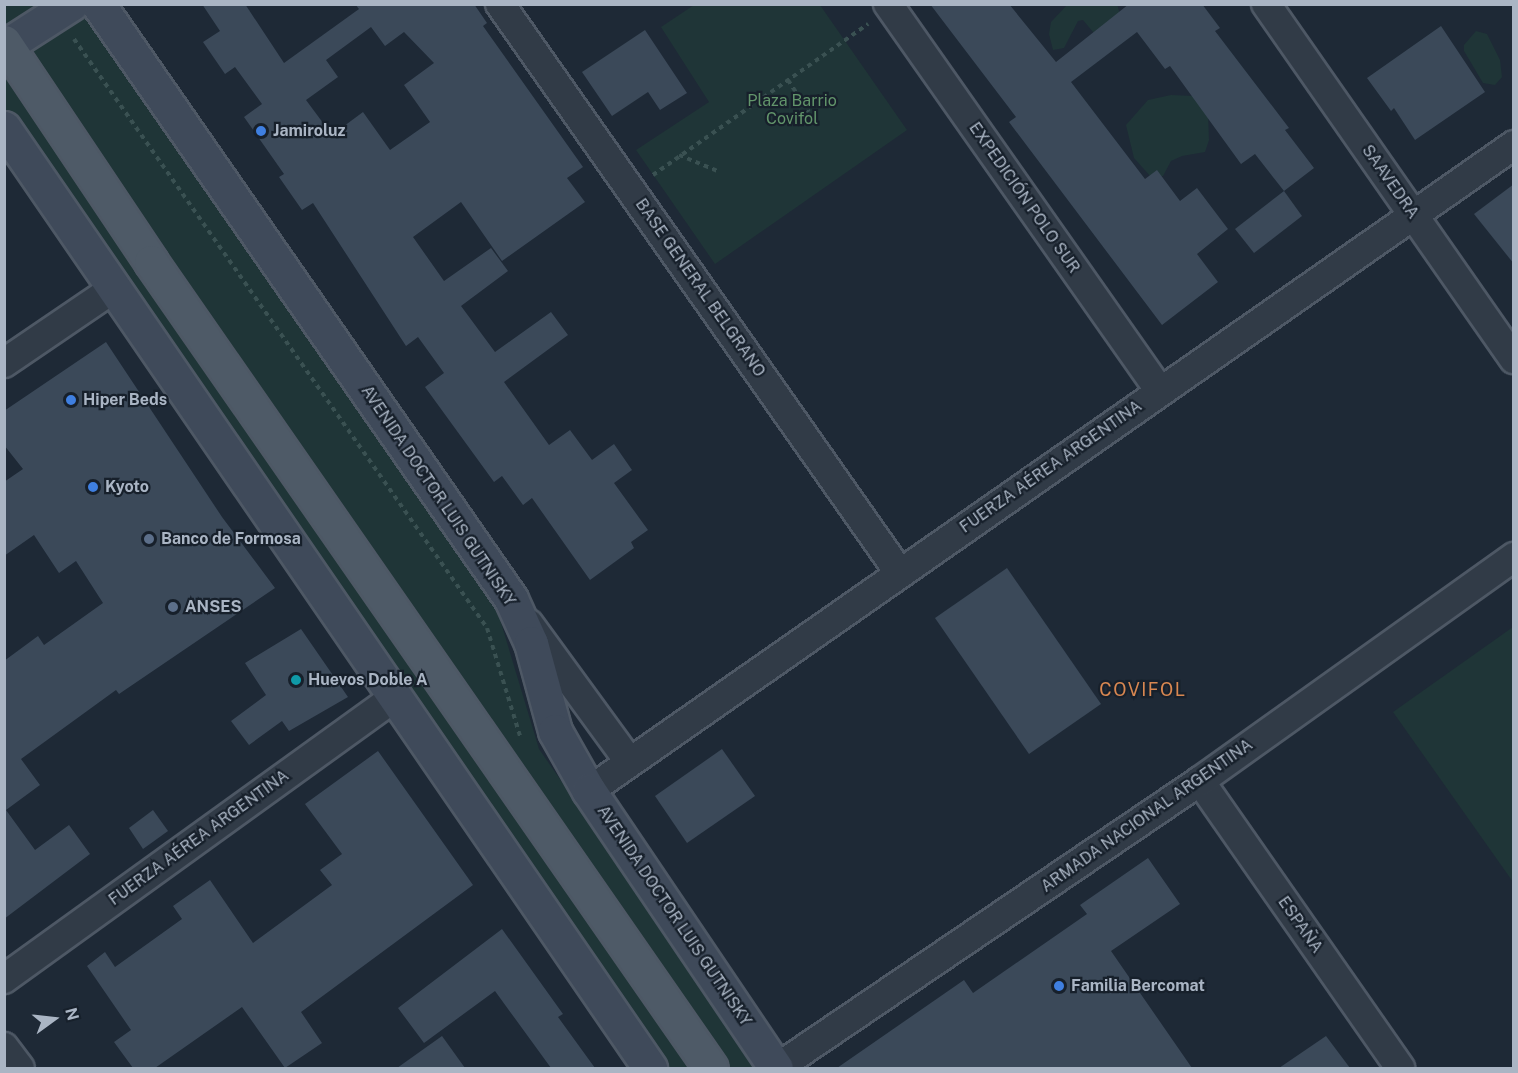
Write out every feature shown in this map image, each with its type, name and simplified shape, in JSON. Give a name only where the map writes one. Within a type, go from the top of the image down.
[{"type":"main road","name":"AVENIDA DOCTOR LUIS GUTNISKY","points":[[98,4],[511,598],[531,643],[555,731],[589,790],[776,1068]]},
{"type":"main road","points":[[64,9],[5,45],[158,271],[711,1068]]},
{"type":"main road","points":[[4,128],[116,287],[394,698],[651,1068]]},
{"type":"street","name":"BASE GENERAL BELGRANO","points":[[500,4],[899,572]]},
{"type":"street","name":"SAAVEDRA","points":[[1266,4],[1514,359]]},
{"type":"street","name":"EXPEDICIÓN POLO SUR","points":[[890,6],[1160,391]]},
{"type":"street","name":"FUERZA AÉREA ARGENTINA","points":[[589,790],[1514,145]]},
{"type":"street","points":[[4,363],[116,287]]},
{"type":"street","name":"ARMADA NACIONAL ARGENTINA","points":[[776,1068],[1200,781],[1514,557]]},
{"type":"street","points":[[511,598],[629,761]]},
{"type":"street","name":"FUERZA AÉREA ARGENTINA","points":[[4,979],[394,698]]},
{"type":"street","name":"ESPAÑA","points":[[1200,781],[1400,1068]]},
{"type":"street","points":[[4,1047],[20,1068]]},
{"type":"path","points":[[632,192],[679,154],[788,80],[890,6]]},
{"type":"path","points":[[64,9],[487,628],[521,740]]},
{"type":"path","points":[[788,80],[809,112]]},
{"type":"path","points":[[679,154],[720,172]]},
{"type":"green space","points":[[1117,4],[1123,25],[1098,38],[1083,20],[1078,21],[1064,48],[1053,50],[1049,34],[1051,22],[1067,5]]},
{"type":"green space","points":[[4,5],[79,5],[496,606],[539,749],[761,1068],[668,1068],[5,114]]},
{"type":"green space","name":"Plaza Barrio Covifol","points":[[694,5],[820,5],[907,130],[715,264],[636,150],[709,102],[661,27]]},
{"type":"green space","points":[[1476,31],[1487,34],[1500,60],[1502,77],[1495,85],[1483,83],[1464,51],[1464,45]]},
{"type":"green space","points":[[1171,95],[1194,96],[1208,114],[1209,140],[1205,152],[1182,156],[1171,161],[1163,176],[1151,177],[1134,158],[1126,125],[1148,100]]},
{"type":"green space","points":[[1513,627],[1513,882],[1393,712]]},
{"type":"building","points":[[202,4],[245,4],[284,63],[359,9],[355,4],[474,4],[487,23],[483,26],[583,167],[567,178],[585,202],[502,261],[461,202],[413,237],[444,281],[491,248],[508,271],[461,306],[495,352],[551,312],[568,335],[504,382],[549,445],[570,430],[592,460],[614,444],[632,470],[614,483],[648,530],[631,542],[634,548],[590,580],[532,498],[523,505],[502,476],[494,482],[425,387],[444,373],[418,337],[406,346],[313,203],[302,210],[279,177],[284,174],[244,117],[262,104],[235,67],[225,74],[203,42],[220,31]],"holes":[[[371,27],[385,46],[404,32],[434,63],[404,85],[430,122],[390,150],[363,112],[332,135],[306,100],[338,77],[326,60]]]},
{"type":"building","points":[[930,4],[1009,4],[1056,62],[1129,4],[1202,4],[1220,28],[1215,31],[1289,128],[1285,130],[1314,168],[1284,191],[1255,154],[1241,164],[1170,66],[1165,69],[1137,32],[1071,82],[1145,179],[1157,170],[1180,201],[1197,188],[1228,229],[1197,254],[1218,282],[1162,325],[1009,122],[1016,117]]},
{"type":"building","points":[[1441,26],[1485,92],[1415,140],[1394,108],[1391,111],[1367,78]]},
{"type":"building","points":[[645,30],[687,93],[660,110],[648,92],[612,116],[582,72]]},
{"type":"building","points":[[1514,184],[1514,264],[1474,214]]},
{"type":"building","points":[[1284,191],[1302,216],[1254,253],[1235,229]]},
{"type":"building","points":[[106,342],[222,517],[275,588],[119,694],[116,690],[21,759],[40,785],[6,810],[35,850],[69,825],[90,854],[4,919],[4,661],[38,636],[44,645],[103,603],[76,561],[59,573],[34,535],[4,556],[4,482],[23,469],[4,445],[4,411]]},
{"type":"building","points":[[1007,568],[1101,704],[1029,754],[935,618]]},
{"type":"building","name":"Huevos Doble A","points":[[301,629],[348,697],[289,731],[282,721],[249,745],[231,721],[266,695],[245,663]]},
{"type":"building","points":[[722,749],[755,796],[687,843],[655,796]]},
{"type":"building","points":[[378,751],[473,885],[301,1012],[322,1043],[285,1068],[242,1007],[155,1068],[133,1068],[114,1042],[131,1030],[87,966],[105,952],[115,967],[182,919],[173,906],[210,880],[253,943],[332,885],[320,870],[342,854],[305,804]]},
{"type":"building","points":[[153,810],[168,831],[143,849],[129,828]]},
{"type":"building","name":"Familia Bercomat","points":[[1148,858],[1180,904],[1111,951],[1192,1068],[837,1068],[964,980],[973,993],[1087,914],[1080,905]]},
{"type":"building","points":[[502,929],[563,1014],[558,1017],[595,1068],[551,1068],[495,991],[424,1043],[398,1008]]},
{"type":"building","points":[[442,1036],[465,1068],[397,1068]]},
{"type":"building","points":[[1326,1036],[1350,1068],[1279,1068]]},
{"type":"place","name":"Jamiroluz","points":[[261,131]]},
{"type":"place","name":"Hiper Beds","points":[[71,400]]},
{"type":"place","name":"Kyoto","points":[[93,487]]},
{"type":"place","name":"Banco de Formosa","points":[[149,539]]},
{"type":"place","name":"ANSES","points":[[173,607]]},
{"type":"place","name":"Huevos Doble A","points":[[296,680]]},
{"type":"place","name":"Familia Bercomat","points":[[1059,986]]},
{"type":"district","name":"COVIFOL","points":[[1143,690]]}]
